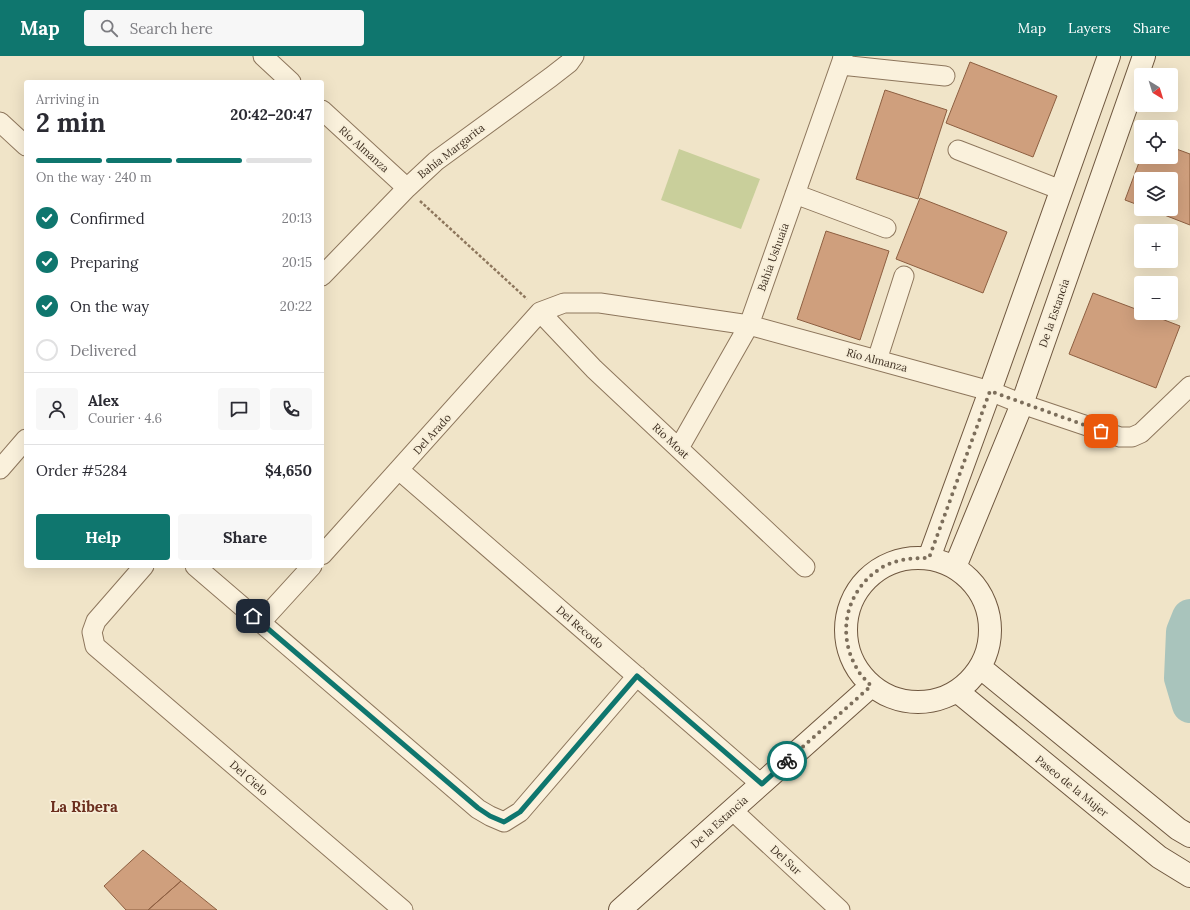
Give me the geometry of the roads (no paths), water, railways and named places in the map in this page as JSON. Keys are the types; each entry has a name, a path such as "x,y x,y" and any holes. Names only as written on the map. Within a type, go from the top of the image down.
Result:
{"street":[{"name":"Bahía Margarita","path":"324,274 407,188 436,161 550,77 568,63 574,56"},
{"path":"929,558 1109,56"},
{"name":"De la Estancia","path":"955,567 1022,404 1144,56"},
{"path":"267,57 289,80"},
{"path":"842,61 944,76"},
{"name":"Bahía Ushuaia","path":"679,448 749,325 842,61"},
{"name":"Río Almanza","path":"324,112 407,188"},
{"path":"0,122 24,144"},
{"path":"958,150 1061,190"},
{"path":"795,194 886,228"},
{"path":"877,360 904,276"},
{"name":"Río Almanza","path":"540,312 564,303 600,303 749,325 990,391 1022,404 1120,437 1132,438 1141,433 1190,386"},
{"name":"Rio Moat","path":"540,312 594,369 805,567"},
{"name":"Del Arado","path":"324,553 540,312"},
{"path":"0,469 24,441"},
{"name":"Del Recodo","path":"399,470 762,784"},
{"path":"906,558 929,558 942,561 955,567 973,582 985,601 989,616 991,624 989,646 981,668 958,692 936,700 913,703 891,697 871,686 856,668 847,646 846,623 852,600 865,580 883,566 906,558"},
{"name":"Del Cielo","path":"142,568 96,621 92,632 95,646 403,910"},
{"path":"197,568 478,808 490,816 504,822 520,812 637,676"},
{"path":"261,622 310,568"},
{"path":"981,668 1178,829 1190,836"},
{"name":"De la Estancia","path":"620,910 871,686"},
{"name":"Paseo de la Mujer","path":"958,692 1158,857 1190,876"},
{"name":"Del Sur","path":"732,810 840,910"}],"waterway":[{"path":"1190,617 1184,632 1182,678 1190,705"}],"district":[{"name":"La Ribera","path":"84,807"}]}
